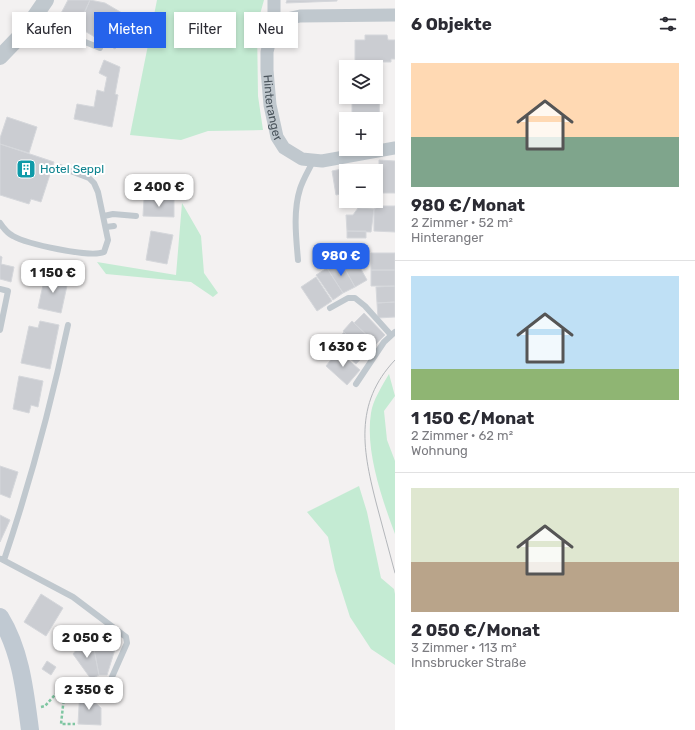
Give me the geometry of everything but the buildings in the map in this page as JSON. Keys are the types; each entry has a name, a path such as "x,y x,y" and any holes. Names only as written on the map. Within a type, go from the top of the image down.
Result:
{"main road":[{"path":"0,617 6,626 17,656 30,730"}],"street":[{"path":"38,12 46,0"},
{"name":"Hinteranger","path":"274,0 274,12"},
{"path":"298,16 395,15"},
{"path":"0,57 12,45"},
{"name":"Hinteranger","path":"268,48 267,70 270,105 277,137 288,153 302,159 313,161 332,160 395,148"}],"lane":[{"path":"298,260 296,224 297,199 300,187 313,161"},
{"path":"0,223 5,231 27,241 76,253 98,255 104,252 107,247 108,240 104,216 98,192 94,183 89,178 60,167"},
{"path":"104,216 113,214 136,216"},
{"path":"106,227 114,226"},
{"path":"0,289 8,291 0,330"},
{"path":"330,308 348,298 355,298 393,334 377,350 356,384"},
{"path":"68,325 51,403 20,512 2,560 73,597 126,637 127,643 104,696"}],"path":[{"path":"39,707 45,706 62,688 65,688 61,724 74,724"}],"green space":[{"path":"157,0 264,0 261,12 244,12 244,48 257,48 258,96 263,130 208,131 181,140 130,135 147,48 166,48 166,12 155,12"},
{"path":"182,203 201,236 204,273 218,293 213,297 191,282 106,274 97,262 176,275"},
{"path":"389,374 395,396 384,411 387,440 395,461 395,534 380,490 370,443 371,413 378,393"},
{"path":"359,486 367,512 381,578 394,589 395,665 371,649 350,617 335,570 328,537 307,512"}],"tram line":[{"path":"395,360 382,377 372,394 367,411 365,429 365,448 368,467 395,573"}],"place":[{"name":"Hotel Seppl","path":"26,169"}]}
